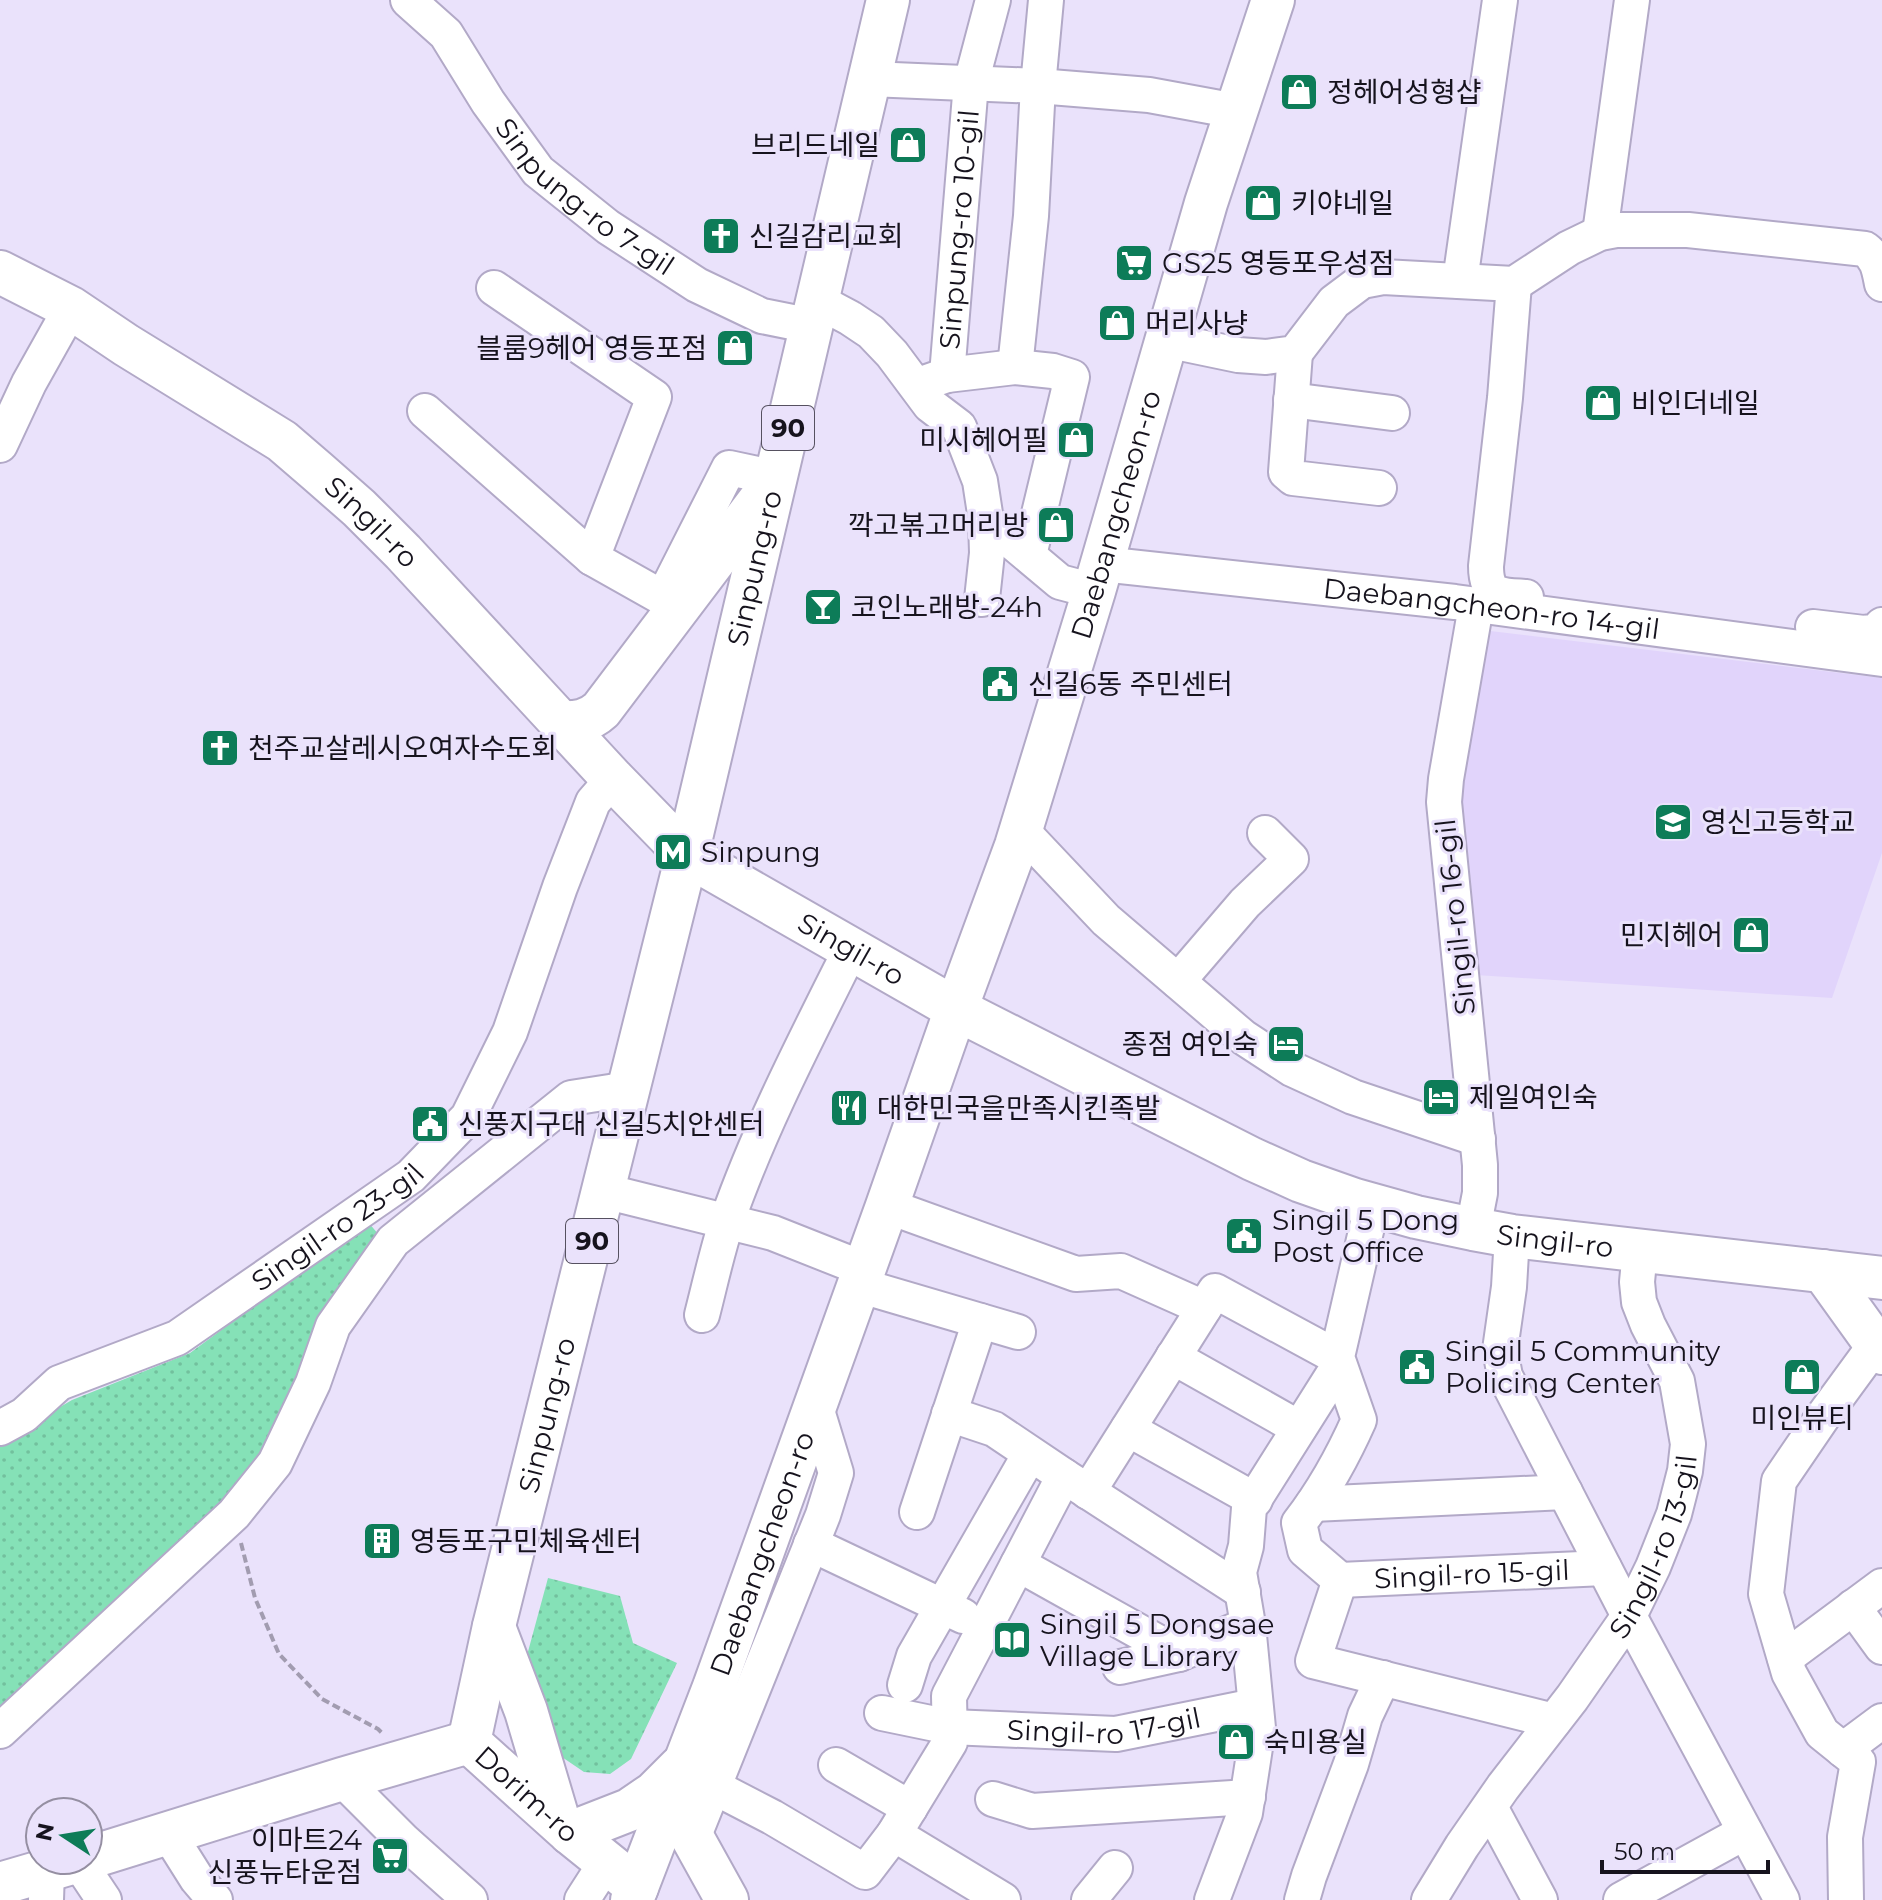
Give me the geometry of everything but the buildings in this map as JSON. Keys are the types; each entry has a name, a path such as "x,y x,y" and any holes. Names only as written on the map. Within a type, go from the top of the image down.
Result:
{"main road":[{"name":"Sinpung-ro","path":"469,1742 494,1626 687,855 888,0"},
{"name":"Daebangcheon-ro","path":"632,1887 671,1799 700,1774 815,1404 1021,830 1098,578 1206,203 1273,0"},
{"name":"Singil-ro","path":"0,272 71,308 294,451 381,530 687,855 956,1009 1252,1159 1301,1181 1372,1205 1492,1232 1882,1278"},
{"path":"560,722 583,721 593,718 601,710 776,478"},
{"path":"1823,1271 1879,1349"},
{"path":"494,1626 565,1828 629,1810 654,1793 700,1774"},
{"name":"Dorim-ro","path":"104,1857 168,1833 469,1742 632,1887"},
{"path":"671,1799 727,1900"},
{"name":"Dorim-ro","path":"0,1884 39,1876"}],"street":[{"name":"Sinpung-ro 7-gil","path":"408,0 446,34 488,102 538,171 608,227 697,285 762,316 815,314 850,318 871,332 892,354 931,381 930,405 959,427 1004,543"},
{"path":"971,83 993,0"},
{"path":"1015,367 1031,216 1046,0"},
{"path":"1460,281 1500,0"},
{"path":"1600,233 1632,0"},
{"name":"Sinpung-ro 10-gil","path":"870,79 1038,86 1149,95 1236,111"},
{"name":"Sinpung-ro 10-gil","path":"931,381 971,83"},
{"path":"1379,488 1293,478 1286,472 1295,353 1334,302 1362,281 1383,277 1514,284 1569,248 1600,233 1616,230 1688,230 1865,249 1878,263 1882,284"},
{"path":"1514,284 1486,566 1486,582 1491,589 1504,595 1864,633 1877,631 1882,625"},
{"path":"494,288 654,397 592,558"},
{"path":"0,445 29,383 71,308"},
{"path":"1166,340 1238,355 1266,357 1295,353"},
{"path":"931,381 1015,367 1053,371 1072,377 982,599"},
{"path":"1291,400 1392,413"},
{"path":"425,411 592,558 663,598 729,468 776,478"},
{"name":"Daebangcheon-ro 14-gil","path":"1004,543 1060,582 1098,578 1440,600 1882,659"},
{"name":"Singil-ro 16-gil","path":"1476,606 1444,802 1478,1139 1480,1193 1492,1232"},
{"name":"Singil-ro 23-gil","path":"0,1428 24,1415 59,1383 177,1338 411,1176 468,1117 510,1032 593,802 613,779"},
{"path":"1021,830 1106,920 1243,1037 1292,1069 1353,1097 1478,1139"},
{"path":"1178,981 1245,903 1291,859 1265,833"},
{"path":"702,1315 726,1223 759,1142 851,949"},
{"path":"0,1731 234,1514 275,1463 313,1383 333,1326 393,1241 571,1098 629,1089"},
{"path":"604,1191 773,1233 861,1277 1018,1332"},
{"path":"1212,1900 1245,1813 1258,1728 1248,1625 1239,1572 1246,1546 1249,1508 1338,1367 1337,1357 1372,1205"},
{"path":"887,1206 1076,1274 1121,1271 1204,1308"},
{"name":"Singil-ro 15-gil","path":"1492,1232 1509,1287 1500,1350 1505,1376 1629,1616 1782,1900"},
{"name":"Singil-ro 13-gil","path":"1429,1900 1462,1846 1629,1616 1674,1514 1688,1444 1677,1381 1639,1302 1640,1250"},
{"path":"700,1774 865,1872 902,1821 950,1742 949,1696 1018,1564 1076,1484 1128,1429 1215,1291 1337,1357 1359,1420 1307,1519 1305,1550 1340,1580 1313,1661 1554,1721"},
{"path":"917,1512 980,1321"},
{"path":"1846,1900 1845,1837 1858,1762 1822,1733 1789,1673 1766,1594 1779,1481 1824,1415 1879,1349"},
{"path":"1173,1357 1299,1428"},
{"path":"693,1838 700,1774 811,1544 836,1473 815,1404"},
{"path":"949,1414 994,1429 1243,1592"},
{"path":"1128,1429 1255,1500"},
{"path":"905,1685 914,1656 1030,1454"},
{"path":"1247,1534 1307,1519 1565,1492"},
{"name":"Daebangcheon-ro","path":"811,1544 985,1627"},
{"path":"1018,1564 1179,1654"},
{"name":"Singil-ro 15-gil","path":"1340,1580 1604,1568"},
{"path":"1785,1658 1882,1586"},
{"path":"1853,1607 1882,1647"},
{"name":"Singil-ro 17-gil","path":"1120,1667 1179,1654 1248,1625"},
{"path":"1302,1900 1365,1716 1383,1678"},
{"name":"Singil-ro 17-gil","path":"882,1713 950,1727 1116,1734 1255,1706"},
{"path":"1843,1750 1882,1721"},
{"path":"836,1765 1003,1900"},
{"path":"342,1779 404,1841 470,1900"},
{"path":"993,1799 1032,1811 1248,1797"},
{"path":"1490,1807 1540,1900"},
{"path":"1621,1900 1745,1832"},
{"path":"168,1833 197,1879 215,1900"},
{"path":"1089,1900 1115,1868"},
{"path":"75,1876 104,1900"},
{"path":"582,1900 632,1887"}],"path":[{"path":"234,1514 255,1598 279,1654 322,1699 378,1729 408,1759"}],"shaded area":[{"name":"영신고등학교","path":"1482,630 1882,678 1882,853 1832,998 1476,975 1469,939 1462,790"}],"green space":[{"path":"368,1222 379,1235 302,1364 267,1450 175,1555 0,1706 0,1442 72,1400 190,1353"},
{"path":"548,1578 620,1596 633,1643 677,1663 631,1759 610,1774 584,1772 556,1753 526,1659"}],"place":[{"name":"정헤어성형샵","path":"1299,92"},
{"name":"브리드네일","path":"908,145"},
{"name":"키야네일","path":"1263,203"},
{"name":"신길감리교회","path":"721,236"},
{"name":"GS25 영등포우성점","path":"1134,263"},
{"name":"머리사냥","path":"1117,323"},
{"name":"블룸9헤어 영등포점","path":"735,348"},
{"name":"비인더네일","path":"1603,403"},
{"name":"미시헤어필","path":"1076,440"},
{"name":"깍고볶고머리방","path":"1056,525"},
{"name":"코인노래방-24h","path":"823,607"},
{"name":"신길6동 주민센터","path":"1000,684"},
{"name":"천주교살레시오여자수도회","path":"220,748"},
{"name":"영신고등학교","path":"1673,822"},
{"name":"Sinpung","path":"673,852"},
{"name":"민지헤어","path":"1751,935"},
{"name":"종점 여인숙","path":"1286,1044"},
{"name":"제일여인숙","path":"1441,1097"},
{"name":"대한민국을만족시킨족발","path":"849,1108"},
{"name":"신풍지구대 신길5치안센터","path":"430,1124"},
{"name":"Singil 5 Dong Post Office","path":"1244,1236"},
{"name":"Singil 5 Community Policing Center","path":"1417,1367"},
{"name":"미인뷰티","path":"1802,1377"},
{"name":"영등포구민체육센터","path":"382,1541"},
{"name":"Singil 5 Dongsae Village Library","path":"1012,1640"},
{"name":"숙미용실","path":"1236,1742"},
{"name":"이마트24 신풍뉴타운점","path":"390,1856"}]}
